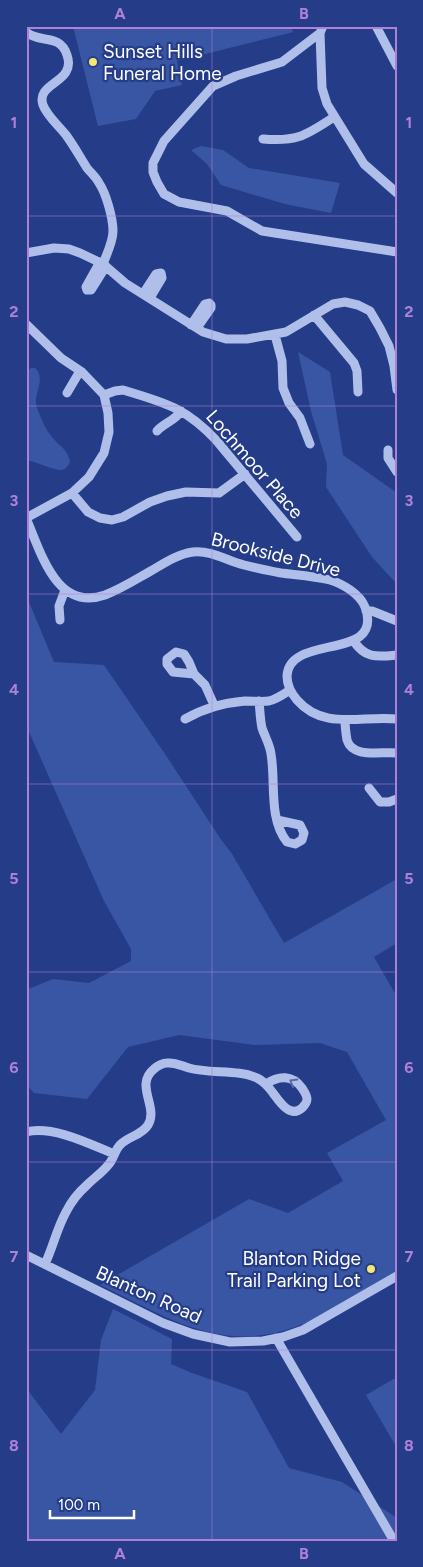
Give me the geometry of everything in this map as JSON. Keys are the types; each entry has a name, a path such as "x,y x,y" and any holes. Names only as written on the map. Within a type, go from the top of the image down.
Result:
{"street":[{"path":"376,26 397,66"},
{"path":"321,29 306,44 282,62 236,76 213,86 164,141 153,163 156,182 164,194 178,202 227,212 262,231 397,252"},
{"path":"321,29 322,92 334,117 364,164 397,194"},
{"path":"26,32 35,37 55,41 62,46 67,54 68,66 66,74 45,90 42,102 102,189 113,231 103,264"},
{"path":"306,44 315,40 318,42 320,51"},
{"path":"263,140 281,141 294,139 307,134 334,117"},
{"path":"26,253 54,248 69,249 103,264 125,283 203,332 226,339 248,339 275,335 286,332 333,304 345,302 358,305 370,311 392,344 397,390"},
{"path":"314,315 325,330 347,352 354,363 358,392"},
{"path":"26,324 61,358 80,371 104,395 108,413 109,432 104,453 89,477 72,493 26,518 52,577 65,590 59,606 60,620"},
{"path":"275,335 282,361 284,388 290,403 300,418 310,444"},
{"path":"67,393 80,371"},
{"name":"Lochmoor Place","path":"104,395 123,390 160,401 181,411 205,428 297,537"},
{"path":"157,431 181,411"},
{"path":"388,450 388,458 397,472"},
{"path":"72,493 88,512 100,518 112,520 123,517 150,502 167,496 186,492 219,493 245,474"},
{"name":"Brookside Drive","path":"65,590 80,597 99,596 120,588 172,558 197,551 270,571 332,581 354,593 363,602 366,611"},
{"path":"397,621 366,611 368,616 365,629 358,638 310,652 293,660 288,669 287,676 290,690 299,702 314,713 330,719 397,719"},
{"path":"353,640 360,650 369,655 397,655"},
{"path":"194,674 204,685 214,705"},
{"path":"186,720 199,711 214,705 268,701 290,690"},
{"path":"259,701 262,728 271,754 274,800 278,820"},
{"path":"345,720 348,741 355,750 364,753 397,753"},
{"path":"370,788 380,802 389,802 397,799"},
{"path":"45,1264 66,1210 85,1186 110,1163 123,1141 136,1136 148,1125 151,1113 145,1086 149,1073 160,1065 169,1062 191,1068 244,1074 256,1077 266,1084 282,1106 292,1112 298,1111 305,1104 306,1094 298,1083 292,1079 277,1078 266,1084"},
{"path":"26,1132 38,1130 68,1137 114,1154"},
{"name":"Blanton Road","path":"26,1256 147,1315 193,1334 230,1342 254,1342 293,1334 313,1325 397,1276"},
{"path":"276,1338 394,1541"}],"shaded area":[{"path":"73,26 290,26 293,32 177,61 182,85 155,91 136,119 98,126"},
{"path":"201,146 223,150 249,168 340,183 331,213 285,204 221,185 207,164 191,150"},
{"path":"298,352 330,372 343,455 397,493 397,584 372,557 326,487 327,464 311,411"},
{"path":"31,368 35,368 40,377 36,403 45,427 69,457 70,462 62,470 26,460 26,373"},
{"path":"26,595 54,662 104,665 232,854 284,943 397,879 397,943 374,957 397,997 397,1271 312,1320 282,1331 254,1336 228,1336 203,1331 178,1322 100,1285 249,1199 288,1213 343,1181 327,1153 386,1120 347,1052 320,1043 255,1045 179,1035 128,1047 87,1099 34,1093 28,1086 26,1081 26,990 53,979 89,983 131,961 131,949 104,901 26,725"},
{"path":"113,1309 172,1339 171,1364 247,1392 289,1468 342,1482 397,1518 397,1541 26,1541 26,1388 61,1434 95,1390 101,1340"},
{"path":"397,1377 397,1448 366,1395"}],"place":[{"name":"Sunset Hills Funeral Home","path":"93,62"},
{"name":"Blanton Ridge Trail Parking Lot","path":"371,1269"}]}
